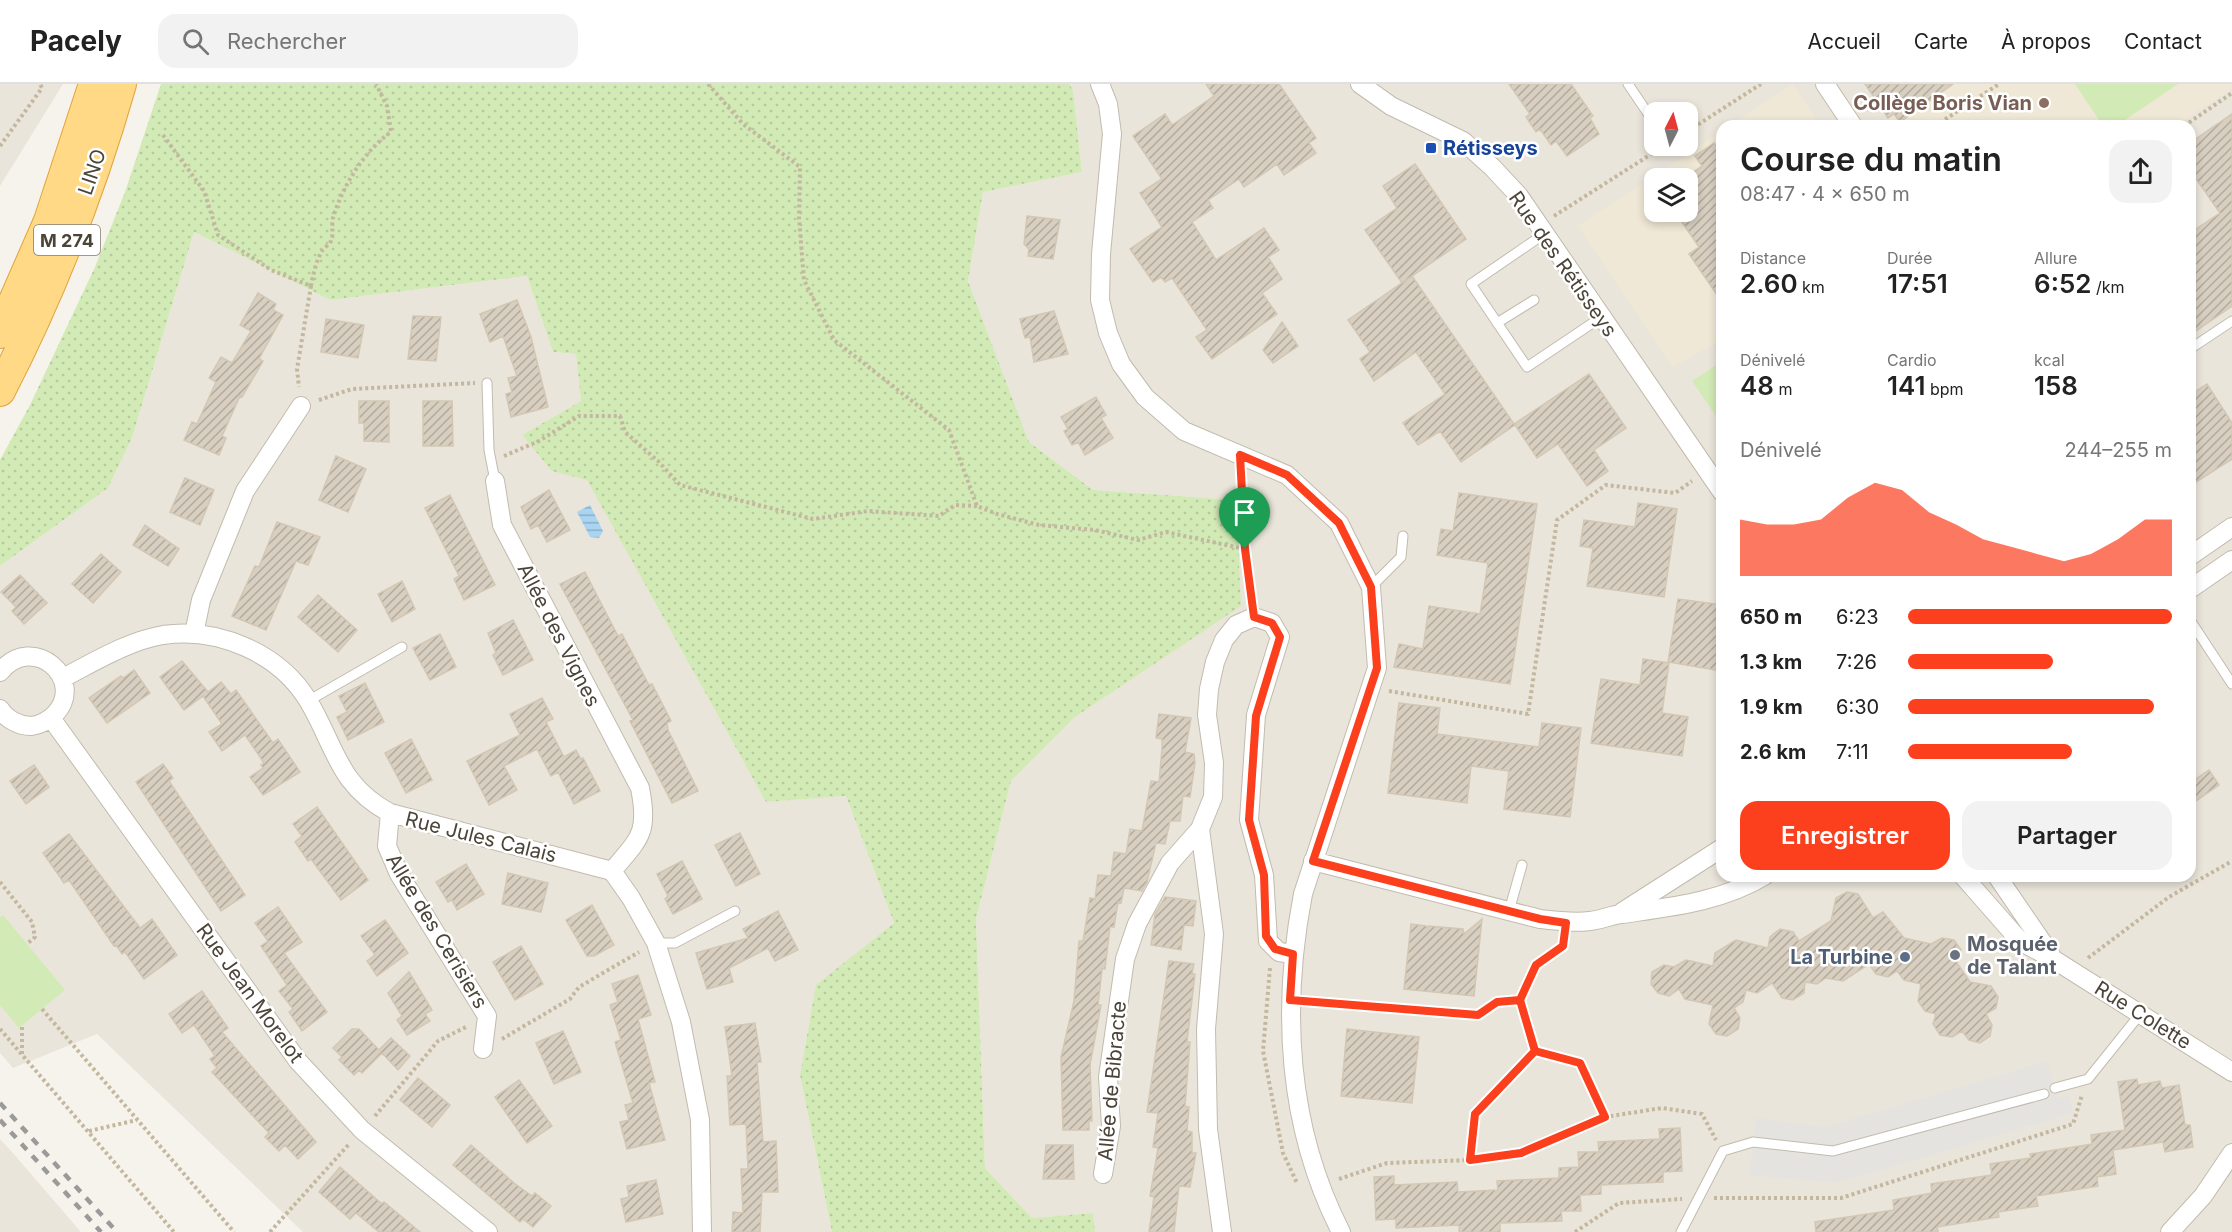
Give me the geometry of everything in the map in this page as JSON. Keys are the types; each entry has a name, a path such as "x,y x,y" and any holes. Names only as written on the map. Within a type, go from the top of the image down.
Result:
{"highway":[{"name":"LINO","path":"0,333 49,221 94,84"},
{"name":"LINO","path":"0,391 42,302 75,220 121,84"}],"street":[{"path":"1100,84 1108,104 1112,134 1099,279 1107,333 1121,364 1131,381 1159,411 1184,431 1287,475 1339,523 1371,587 1377,668 1303,894 1293,954 1290,1000 1290,1034 1297,1099 1307,1143 1321,1185 1341,1232"},
{"name":"Rue des Rétisseys","path":"1360,84 1391,106 1462,141 1492,167 1519,196 1600,318 1716,484"},
{"path":"1825,84 1849,120"},
{"path":"194,634 201,600 245,491 301,406"},
{"name":"Allée des Vignes","path":"495,481 502,525 640,788 645,810 642,836 612,872"},
{"path":"2196,552 2232,527"},
{"path":"2196,585 2232,560"},
{"path":"1254,617 1272,623 1280,637 1256,716 1250,829 1264,875 1268,941 1280,951 1293,954"},
{"name":"Allée de Bibracte","path":"1103,1174 1111,1126 1108,1077 1125,959 1137,924 1170,863 1200,829 1213,797 1215,780 1207,715 1212,675 1220,648 1229,632 1244,620 1254,617"},
{"name":"Rue Jules Calais","path":"63,678 131,644 163,635 194,634 237,642 266,657 291,679 308,701 330,748 353,786 390,813 612,872"},
{"path":"0,672 18,657 39,656 49,661 63,678 64,700 51,718 42,723 20,724 10,719 0,709"},
{"name":"Rue Jean Morelot","path":"51,718 298,1061 362,1130 488,1232"},
{"name":"Allée des Cerisiers","path":"390,813 387,846 399,874 487,1016 483,1049"},
{"path":"1200,829 1214,934 1206,1040 1208,1129 1220,1224"},
{"path":"1618,914 1716,852"},
{"path":"1313,861 1509,911 1566,923 1592,921 1618,914 1697,902 1754,882"},
{"path":"612,872 631,898 656,943 681,1022 700,1120 702,1232"},
{"name":"Rue Colette","path":"1968,882 2020,941 2075,972 2232,1072"},
{"name":"Rue Colette","path":"2001,882 2053,959"},
{"path":"2170,1232 2196,1204 2232,1153"}],"lane":[{"path":"1628,84 1644,108"},
{"path":"1541,230 1471,285 1527,367 1600,318"},
{"path":"1497,323 1534,300"},
{"path":"2196,345 2232,321"},
{"name":"Allée des Vignes","path":"487,383 491,461 495,481"},
{"path":"1371,587 1401,557 1403,536"},
{"path":"2196,629 2232,684"},
{"path":"308,701 402,647"},
{"path":"1509,911 1522,865"},
{"path":"656,943 675,943 735,910"},
{"path":"2055,1088 2088,1078 2141,1013"},
{"path":"1682,1232 1723,1151 1753,1142 1833,1151 2044,1094"}],"path":[{"path":"0,146 42,88 40,84"},
{"path":"376,84 387,106 391,132 374,144 360,168 344,185 341,202 333,218 331,241 321,252 311,286 297,369 301,406 352,389 487,383"},
{"path":"708,84 743,124 800,167 799,218 804,280 834,340 948,430 977,506"},
{"path":"1698,125 1761,84"},
{"path":"1944,120 1999,84"},
{"path":"2193,120 2232,93"},
{"path":"163,135 204,191 218,235 271,270 311,286"},
{"path":"1541,230 1649,156"},
{"path":"491,461 539,441 579,416 620,417 625,432 658,461 680,485 813,519 868,511 939,516 956,505 977,506 1039,525 1095,530 1138,540 1166,532 1245,549"},
{"path":"1240,455 1245,549 1254,617"},
{"path":"1370,689 1433,696 1461,704 1528,714 1557,520 1605,485 1675,493 1707,471"},
{"path":"2196,882 2232,861"},
{"path":"0,882 32,922 35,937 27,944"},
{"path":"2075,972 2092,954 2169,897 2195,882"},
{"path":"1535,1051 1520,1000 1536,965 1563,946 1566,923"},
{"path":"483,1049 533,1022 570,999 579,987 656,943"},
{"path":"1290,1000 1478,1015 1497,1002 1520,1000"},
{"path":"42,1009 234,1232"},
{"path":"22,1025 22,1054"},
{"path":"0,1029 174,1232"},
{"path":"1535,1051 1580,1063 1605,1117"},
{"path":"1470,1160 1475,1114 1535,1051"},
{"path":"1575,1232 1619,1203 1699,1198 1841,1198 2073,1124 2088,1078"},
{"path":"1321,1185 1387,1163 1470,1160 1521,1153 1605,1117 1662,1108 1702,1114 1723,1151"},
{"path":"89,1131 137,1120"}],"shaded area":[{"path":"0,84 63,84 0,186"},
{"path":"1069,84 2232,84 2232,1232 1095,1232 1093,1213 1032,1218 985,1168 976,919 1011,781 1075,717 1240,606 1235,500 1093,490 1029,442 968,281 983,192 1082,172 1073,90"},
{"path":"1793,84 1817,120 1738,120"},
{"name":"Collège Boris Vian","path":"1865,84 2232,84 2232,89 2183,120 1889,120"},
{"path":"1716,135 1716,342 1673,367 1578,226 1644,182 1644,222 1698,222 1698,168 1666,168 1684,156 1698,156 1698,147"},
{"path":"194,232 330,300 527,276 553,352 576,354 581,401 522,435 553,471 587,479 766,802 846,796 894,923 816,986 800,1075 832,1232 303,1232 97,1034 13,1068 0,1053 0,566 108,488 132,438"},
{"path":"2047,1061 2058,1098 2068,1095 2074,1113 1837,1183 1749,1175 1756,1118 1826,1127"},
{"path":"0,1139 12,1152 81,1232 0,1232"}],"green space":[{"path":"161,84 1069,84 1073,90 1082,172 983,192 968,281 1029,442 1093,490 1236,500 1241,606 1075,717 1011,781 976,919 985,1168 1032,1218 1093,1213 1095,1232 832,1232 800,1075 816,985 894,923 846,796 766,802 587,480 552,471 522,435 581,401 576,354 553,352 527,276 330,300 194,232 132,438 108,488 0,566 0,460 30,405 95,267 125,192"},
{"path":"2075,84 2178,84 2125,120 2099,120"},
{"path":"1716,365 1716,416 1692,381"},
{"path":"3,915 65,990 19,1028 0,1005 0,917"}],"water":[{"path":"590,505 603,531 599,538 590,537 577,512"}],"building":[{"path":"1206,84 1279,84 1316,138 1309,143 1316,153 1284,175 1277,164 1244,187 1239,179 1208,200 1213,208 1192,222 1216,260 1264,228 1279,250 1268,257 1282,279 1262,293 1277,314 1212,359 1196,337 1207,330 1172,278 1165,282 1161,277 1153,282 1130,249 1162,227 1140,193 1162,179 1133,136 1165,114 1172,125 1214,96"},
{"path":"1509,84 1571,84 1593,116 1590,118 1599,134 1567,156 1556,141 1551,145 1540,129 1536,132 1526,117 1530,114"},
{"path":"1865,84 1953,84 1903,120 1898,120 1894,114 1888,118"},
{"path":"2232,114 2232,306 2196,331 2196,229 2220,213 2196,179 2196,139"},
{"path":"1714,143 1716,146 1716,293 1689,254 1699,247 1682,222 1698,222 1698,169 1702,166 1695,156"},
{"path":"1415,164 1466,239 1402,283 1365,230 1397,208 1383,186"},
{"path":"1027,216 1060,220 1053,259 1028,256 1029,249 1024,244"},
{"path":"1412,276 1514,424 1589,374 1626,428 1594,450 1608,471 1587,486 1558,444 1537,458 1515,425 1461,462 1440,431 1418,445 1403,423 1445,394 1416,352 1374,381 1360,359 1370,352 1348,320"},
{"path":"258,293 276,304 273,310 283,315 259,359 263,361 242,397 240,396 222,436 226,438 219,455 184,440 192,422 197,424 216,382 209,378 221,357 232,363 251,331 240,325"},
{"path":"517,300 531,337 548,407 511,417 506,394 512,392 508,378 517,376 503,336 490,342 480,314"},
{"path":"1054,311 1068,354 1034,362 1030,337 1025,338 1020,319"},
{"path":"413,316 441,317 436,361 408,359"},
{"path":"326,319 364,325 358,358 321,352"},
{"path":"1282,322 1298,346 1273,363 1263,350"},
{"path":"2207,384 2232,423 2232,459 2196,482 2196,391"},
{"path":"1096,397 1106,415 1101,418 1113,438 1085,455 1078,442 1072,445 1064,431 1068,429 1061,417"},
{"path":"359,401 389,401 389,442 364,441 364,423 359,423"},
{"path":"423,401 452,401 453,446 423,446"},
{"path":"336,456 366,469 348,512 319,500"},
{"path":"185,478 214,490 200,525 170,512"},
{"path":"549,490 570,530 547,542 538,525 531,529 521,507"},
{"path":"1459,493 1537,504 1510,684 1394,667 1399,644 1423,649 1429,606 1480,614 1488,563 1437,555 1441,529 1453,531"},
{"path":"450,495 495,585 464,600 454,579 459,576 425,508"},
{"path":"1638,503 1677,509 1664,597 1587,586 1593,548 1580,546 1584,520 1635,527"},
{"path":"277,522 320,537 308,565 296,561 266,630 232,616 255,566 259,567"},
{"path":"145,525 179,549 168,566 133,545"},
{"path":"101,554 121,572 93,603 72,584"},
{"path":"585,572 618,636 622,634 649,685 652,684 671,721 667,723 668,730 698,791 672,803 630,721 633,720 560,584"},
{"path":"20,575 47,603 24,624 12,611 16,607 1,592"},
{"path":"402,581 415,609 392,622 378,594"},
{"path":"318,595 357,630 338,652 298,617"},
{"path":"1678,599 1716,604 1716,670 1668,662"},
{"path":"513,620 533,660 503,675 493,655 496,653 488,633"},
{"path":"440,634 456,667 430,680 413,648"},
{"path":"1643,659 1669,663 1662,713 1688,717 1682,756 1591,743 1601,679 1640,685"},
{"path":"182,661 208,692 221,682 231,694 236,690 273,743 278,739 300,772 263,795 250,777 263,768 261,765 264,763 245,735 222,751 209,732 222,724 203,696 184,710 160,677"},
{"path":"134,670 150,693 107,723 89,698"},
{"path":"365,683 384,722 348,740 337,717 347,712 339,696"},
{"path":"542,698 553,719 546,722 564,757 576,750 581,759 583,758 600,791 574,804 558,772 551,776 537,749 504,766 517,790 489,805 467,761 520,735 510,714"},
{"path":"1399,703 1440,708 1437,734 1539,747 1542,723 1581,728 1570,817 1504,809 1509,771 1471,766 1467,803 1388,793"},
{"path":"1159,714 1191,718 1185,752 1194,754 1195,763 1190,797 1183,796 1180,821 1170,821 1165,844 1156,843 1147,882 1142,891 1124,888 1121,903 1118,902 1114,927 1110,927 1105,969 1102,969 1098,1005 1101,1005 1090,1065 1092,1121 1089,1121 1089,1130 1063,1130 1061,1057 1074,1001 1079,941 1083,941 1090,898 1095,899 1098,875 1111,876 1114,852 1126,854 1130,829 1142,831 1151,781 1159,782 1162,739 1156,738"},
{"path":"411,739 432,780 406,793 385,753"},
{"path":"163,764 173,778 169,781 245,895 221,911 136,782"},
{"path":"34,765 49,787 26,804 10,781"},
{"path":"2209,770 2219,785 2196,801 2196,779"},
{"path":"317,807 368,880 341,900 311,859 308,861 295,842 302,836 293,824"},
{"path":"740,833 760,874 736,886 715,845"},
{"path":"69,834 140,928 152,919 177,955 144,979 125,952 122,954 116,945 114,946 69,880 64,883 43,853"},
{"path":"682,861 702,899 673,914 665,899 668,896 657,874"},
{"path":"466,864 484,894 457,910 452,900 448,902 436,882"},
{"path":"508,873 548,883 541,912 502,904"},
{"path":"1847,892 1858,894 1873,918 1883,912 1904,938 1931,944 1942,938 1954,940 1961,950 1957,963 1970,982 1991,986 1998,997 1996,1008 1986,1014 1992,1025 1990,1036 1980,1043 1969,1040 1962,1031 1952,1037 1940,1035 1933,1024 1936,1014 1925,1011 1918,1001 1921,984 1904,980 1897,971 1888,977 1876,974 1869,964 1843,981 1826,978 1817,984 1805,982 1804,993 1793,1000 1782,998 1772,983 1757,993 1746,990 1743,1002 1734,1008 1740,1018 1738,1029 1727,1036 1716,1034 1709,1024 1713,1005 1685,999 1679,989 1669,996 1658,993 1651,984 1652,972 1664,965 1674,967 1686,960 1713,966 1715,953 1736,940 1768,948 1770,937 1780,929 1793,932 1799,941 1831,921 1836,898"},
{"path":"1165,897 1196,901 1193,926 1184,925 1181,950 1151,945 1155,914"},
{"path":"592,905 614,945 594,956 587,956 566,920"},
{"path":"278,907 302,942 284,953 327,1012 302,1031 289,1012 293,1009 279,991 287,985 261,946 268,941 255,923"},
{"path":"778,911 798,950 775,961 768,948 729,968 733,982 707,989 696,953 748,938 743,929"},
{"path":"1482,919 1474,996 1404,989 1411,924 1427,928 1429,926 1463,929 1464,934"},
{"path":"385,920 408,953 377,976 367,961 375,955 361,936"},
{"path":"521,946 543,984 515,1000 493,962"},
{"path":"1169,961 1194,964 1192,974 1195,974 1187,1042 1190,1042 1185,1106 1189,1107 1187,1131 1192,1132 1192,1153 1196,1153 1190,1187 1179,1186 1174,1232 1149,1232 1154,1197 1150,1196 1158,1148 1153,1147 1158,1113 1147,1112"},
{"path":"409,972 432,1010 425,1014 430,1021 407,1035 397,1020 402,1016 388,993"},
{"path":"638,975 651,1015 638,1019 655,1082 649,1083 665,1140 627,1149 620,1122 629,1120 625,1105 633,1103 615,1042 621,1040 610,1005 618,1002 612,984"},
{"path":"202,991 228,1028 222,1032 316,1142 298,1159 285,1145 279,1151 265,1137 269,1133 212,1072 217,1068 210,1059 215,1056 194,1025 182,1033 169,1014"},
{"path":"755,1023 761,1062 757,1062 763,1142 776,1141 778,1192 762,1192 760,1232 732,1232 733,1212 743,1213 741,1169 748,1169 746,1124 730,1125 727,1076 732,1076 725,1027"},
{"path":"352,1029 359,1029 379,1050 391,1038 410,1056 398,1070 382,1053 362,1073 359,1070 354,1075 339,1060 342,1057 333,1048"},
{"path":"1347,1029 1419,1037 1412,1103 1341,1096"},
{"path":"563,1031 581,1072 554,1084 536,1043"},
{"path":"418,1078 450,1105 432,1127 400,1100"},
{"path":"2137,1079 2138,1085 2160,1081 2162,1088 2179,1085 2185,1125 2190,1125 2193,1147 2165,1152 2163,1142 2113,1150 2116,1174 2097,1177 2098,1186 2036,1196 2038,1206 1998,1212 1999,1217 1937,1227 1938,1232 1816,1232 1815,1222 1894,1210 1893,1200 1932,1193 1931,1184 1992,1175 1990,1164 2031,1158 2030,1154 2092,1144 2091,1135 2125,1130 2118,1082"},
{"path":"519,1080 552,1126 527,1143 495,1097"},
{"path":"1680,1128 1682,1171 1663,1172 1663,1182 1601,1185 1601,1194 1580,1195 1581,1211 1561,1211 1562,1221 1500,1223 1500,1232 1459,1232 1459,1225 1396,1228 1396,1219 1376,1220 1374,1177 1394,1176 1394,1185 1457,1182 1458,1192 1498,1190 1497,1181 1559,1178 1559,1168 1579,1167 1578,1152 1599,1152 1598,1142 1660,1139 1659,1129"},
{"path":"471,1145 514,1183 532,1196 535,1193 551,1206 533,1227 523,1219 520,1222 453,1165"},
{"path":"1046,1145 1073,1145 1074,1179 1043,1179"},
{"path":"340,1167 382,1204 384,1202 420,1232 379,1232 356,1213 350,1219 319,1192"},
{"path":"656,1180 663,1214 626,1222 621,1199 629,1197 627,1186"}],"railway":[{"path":"0,1103 117,1232"},
{"path":"0,1120 101,1232"}],"place":[{"name":"Collège Boris Vian","path":"2044,103"},
{"name":"Rétisseys","path":"1431,148"},
{"name":"Mosquée de Talant","path":"1955,955"},
{"name":"La Turbine","path":"1905,957"}],"route":[{"path":"1245,549 1240,455 1287,475 1339,523 1371,587 1377,668 1313,861 1540,919 1566,923 1563,946 1536,965 1520,1000 1535,1051 1580,1063 1605,1117 1521,1153 1470,1160 1475,1114 1535,1051 1520,1000 1497,1002 1478,1015 1290,1000 1293,954 1275,949 1266,936 1264,875 1249,820 1256,716 1280,637 1272,623 1264,618 1254,617 1245,549"}]}
